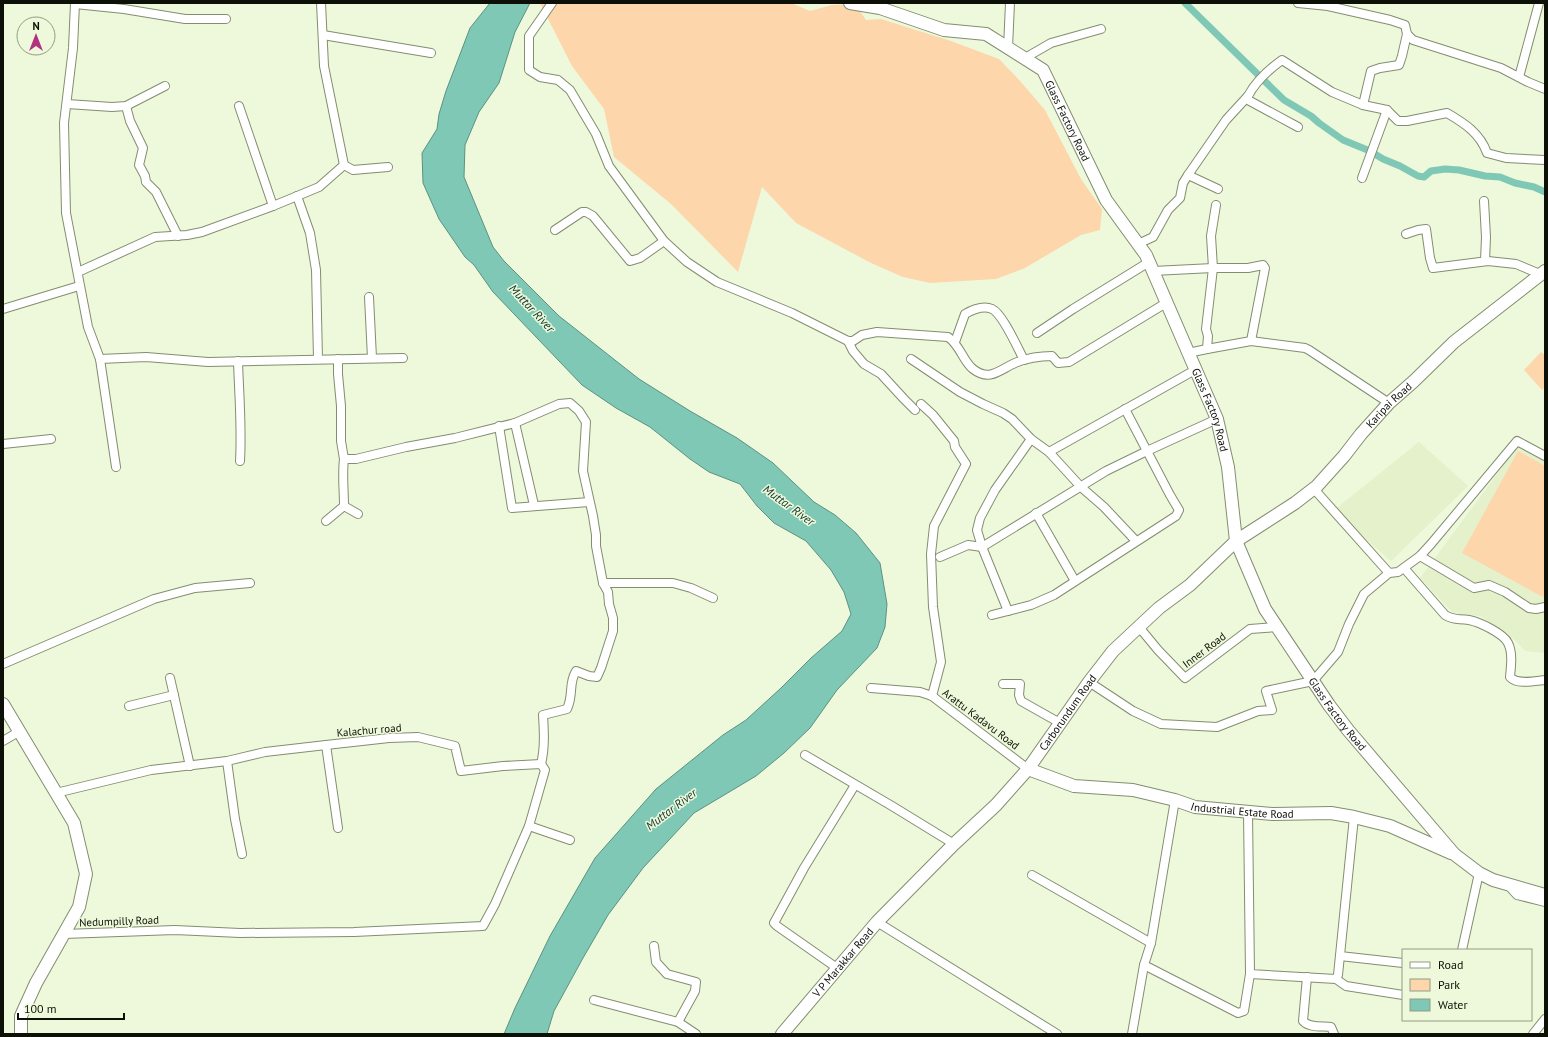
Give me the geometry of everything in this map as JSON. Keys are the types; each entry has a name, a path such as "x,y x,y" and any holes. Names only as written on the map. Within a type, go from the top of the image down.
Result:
{"main road":[{"name":"Glass Factory Road","path":"850,3 880,8 944,30 986,34 1043,70 1106,200 1146,255 1217,419 1228,467 1236,540 1265,609 1329,705 1348,730 1454,854 1479,873 1493,880 1545,895"},
{"name":"Karipai Road","path":"1236,540 1314,489 1389,403 1464,333 1542,273"},
{"name":"Carborundum Road","path":"906,893 954,844 996,805 1028,769 1089,682 1113,651 1159,608 1190,585 1236,540"},
{"path":"3,704 74,823 86,874 79,907 36,983 21,1016 21,1034"},
{"name":"Industrial Estate Road","path":"1028,769 1074,786 1133,790 1175,800 1195,807 1273,814 1332,813 1354,817 1390,826 1454,854"},
{"name":"V P Marakkar Road","path":"782,1034 877,922 906,893"}],"street":[{"path":"321,3 324,66 344,165 352,170 388,167"},
{"path":"552,3 529,36 529,70 540,77 558,80 570,90 596,134 609,166 664,241 687,262 717,282 792,313 848,341 853,341 862,335 877,332 948,337 955,342 972,368 984,375 993,374 1015,363 1040,356 1052,356 1058,363 1069,362 1166,303"},
{"path":"1008,48 1010,3"},
{"path":"1298,3 1328,6 1390,20 1405,26 1407,34 1399,65 1371,70 1364,105"},
{"path":"1519,77 1539,3"},
{"path":"116,467 100,359 88,327 66,213 64,123 73,48 75,4 124,9 185,19 226,19"},
{"path":"1025,58 1051,43 1101,29"},
{"path":"1407,34 1413,40 1474,58 1501,68 1545,89"},
{"path":"323,35 431,53"},
{"path":"1138,244 1153,238 1168,210 1180,198 1183,183 1226,120 1248,96 1260,78 1282,60 1332,92 1364,105 1387,110 1398,121 1407,121 1447,113 1468,125 1484,144 1487,153 1506,158 1545,160"},
{"path":"67,104 112,107 126,106 165,86"},
{"path":"1248,96 1248,100 1298,127"},
{"path":"126,106 130,121 143,148 139,165 145,176 146,182 156,192 178,236"},
{"path":"239,106 273,206"},
{"path":"1362,178 1387,110"},
{"path":"78,272 155,238 202,232 273,206 319,187 344,165"},
{"path":"1188,175 1218,190"},
{"path":"297,196 310,233 316,270 318,360"},
{"path":"1484,201 1486,236 1485,261"},
{"path":"1207,349 1208,336 1206,329 1212,268 1212,236 1216,205"},
{"path":"555,230 582,212 586,212 593,216 630,261 640,258 664,241"},
{"path":"1406,234 1418,230 1426,230 1430,258 1434,268 1485,261 1516,264 1542,273"},
{"path":"1037,333 1151,266 1248,268 1263,265 1264,268 1251,341"},
{"path":"3,309 79,286"},
{"path":"369,297 372,358"},
{"path":"955,342 964,314 973,310 984,308 992,309 1004,322 1024,360"},
{"path":"848,341 853,351 864,364 881,374 904,399 933,415 954,441 955,446 966,464 934,526 931,554 933,607 941,662 932,696"},
{"path":"1188,353 1251,341 1261,341 1309,350 1389,403"},
{"path":"100,359 146,358 208,362 403,358"},
{"path":"338,359 338,374 342,406 342,441 344,459 342,478 344,506"},
{"path":"912,359 960,392 982,404 1004,413 1012,419 1031,439 1049,452 1081,487 1104,507 1136,541"},
{"path":"238,361 239,414 242,435 240,460"},
{"path":"1049,452 1195,370"},
{"path":"344,459 356,459 406,447 455,438 514,423 559,404 570,403 579,410 586,422 583,471 593,516 596,546 603,583 608,592 609,604 613,618 613,631 605,658 597,677 589,676 576,671 572,679 571,700 567,709 543,715 544,747 541,764 545,770 529,826 570,840"},
{"path":"992,616 1031,605 1054,595 1176,516 1179,510 1170,496 1125,409"},
{"path":"940,557 968,544 982,547 1106,471 1217,419"},
{"path":"514,423 534,505"},
{"path":"499,426 512,508 534,505 540,507 589,502"},
{"path":"3,444 51,439"},
{"path":"1008,611 982,547 977,530 980,518 995,490 1031,439"},
{"path":"1089,682 1133,711 1161,724 1217,727 1258,711 1272,710 1266,691 1314,681 1338,652 1349,624 1364,594 1389,573 1398,572 1420,556 1517,441 1545,456"},
{"path":"1314,489 1389,573"},
{"path":"344,506 358,514"},
{"path":"326,521 344,506"},
{"path":"1036,513 1075,581"},
{"path":"1420,556 1474,588 1489,586 1505,592 1529,608 1536,609 1545,607"},
{"path":"1404,568 1445,615 1452,620 1468,620 1486,626 1508,642 1511,651 1510,677 1512,679 1521,681 1545,680"},
{"path":"3,664 154,599 195,588 250,583"},
{"path":"603,583 673,583 691,588 713,598"},
{"name":"Inner Road","path":"1139,627 1158,650 1185,678 1250,629 1277,627"},
{"path":"170,678 190,766"},
{"path":"1003,684 1020,684 1019,695 1021,701 1060,723"},
{"name":"Arattu Kadavu Road","path":"871,688 920,692 932,696 1028,769"},
{"path":"129,706 174,695"},
{"path":"3,741 20,731"},
{"name":"Kalachur road","path":"56,793 151,770 227,761 265,752 389,738 418,737 455,746 461,771 503,766 541,764"},
{"path":"326,745 338,828"},
{"path":"805,755 954,844"},
{"path":"227,761 235,819 242,854"},
{"path":"837,968 777,926 774,922 804,868 855,785"},
{"path":"1132,1034 1144,965 1151,943 1175,800"},
{"path":"1144,965 1238,1013 1244,1011 1250,974 1248,812"},
{"path":"1336,979 1338,975 1354,817"},
{"name":"Nedumpilly Road","path":"64,934 175,930 216,933 295,933 483,926 529,826"},
{"path":"1462,949 1479,873"},
{"path":"1032,875 1151,943"},
{"path":"1511,886 1517,895 1545,902"},
{"path":"877,922 1057,1034"},
{"path":"654,946 656,962 667,974 696,982 695,991 678,1022"},
{"path":"1340,956 1402,963"},
{"path":"1250,974 1336,979 1346,986 1402,995"},
{"path":"1307,977 1303,1021 1306,1025 1310,1026 1331,1027 1334,1034"},
{"path":"594,1000 678,1022 696,1034"},
{"path":"1533,1034 1545,1019"}],"shaded area":[{"path":"1419,442 1468,486 1391,561 1333,511"},
{"path":"1517,447 1545,461 1545,653 1525,651 1517,642 1480,616 1453,613 1420,578"}],"green space":[{"path":"540,3 791,3 810,11 832,5 855,4 866,20 881,19 951,41 999,59 1045,110 1081,179 1102,209 1100,230 1081,235 1025,268 996,279 930,283 903,277 871,263 796,223 762,187 738,272 671,204 614,157 604,109 572,66"},
{"path":"1541,352 1545,355 1545,387 1542,390 1524,370"},
{"path":"1518,451 1545,466 1545,593 1543,597 1462,553"}],"water":[{"name":"Muttar River","path":"490,3 530,3 515,32 499,83 479,112 465,145 464,177 493,247 504,261 559,316 639,379 737,438 773,463 814,502 835,515 856,533 880,563 887,604 885,627 877,648 837,690 810,728 784,753 756,776 694,813 643,868 608,915 583,958 554,1011 547,1034 504,1034 550,936 595,858 656,789 723,735 746,720 811,658 842,631 851,614 844,592 831,570 806,541 774,523 757,506 740,484 709,472 650,427 616,408 582,385 493,292 474,265 465,257 439,219 423,183 422,153 437,129 439,114 446,91 470,28"}],"waterway":[{"path":"1185,3 1284,100 1311,116 1343,140 1370,151 1418,176 1424,177 1431,171 1445,169 1459,170 1485,176 1500,177 1515,183 1534,187 1545,192"}]}
